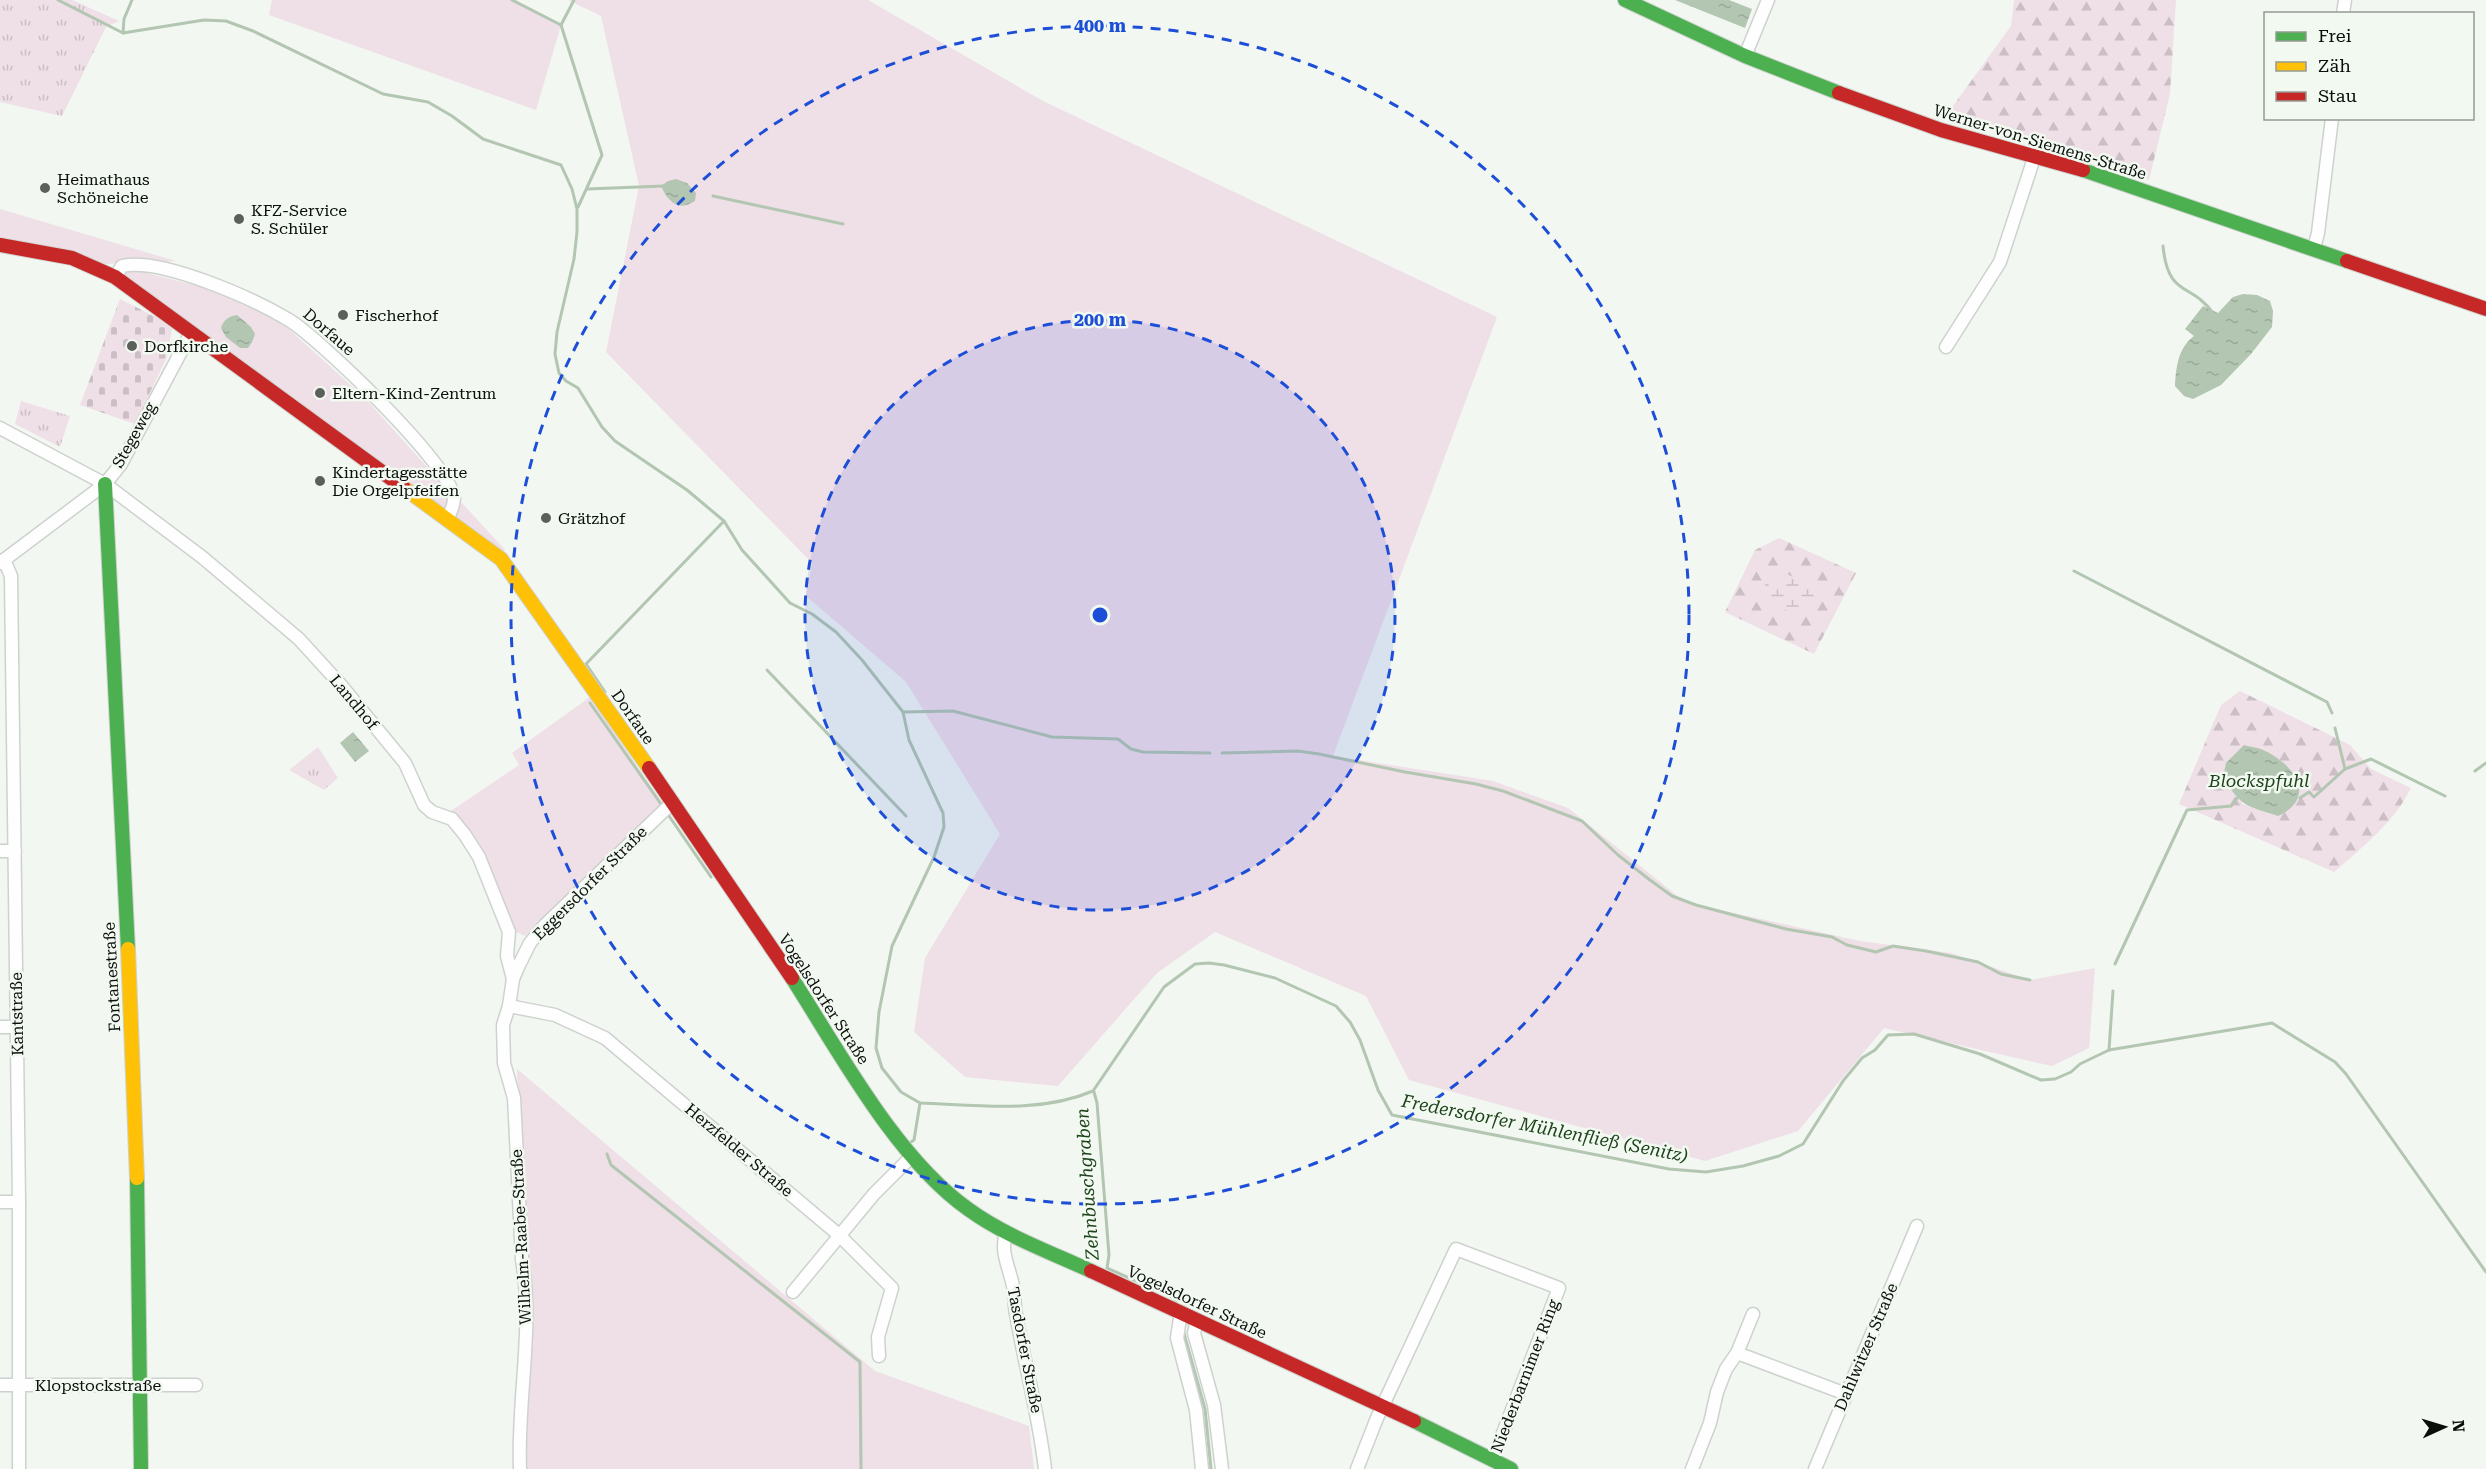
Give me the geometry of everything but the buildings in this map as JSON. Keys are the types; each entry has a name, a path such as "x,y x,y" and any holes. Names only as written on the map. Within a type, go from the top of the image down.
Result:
{"street":[{"name":"Werner-von-Siemens-Straße","path":"1625,0 1745,56 1881,110 1941,130 2035,155 2314,248 2486,309"},
{"path":"1745,56 1768,0"},
{"path":"2314,248 2318,233 2331,120"},
{"path":"1946,347 2000,262 2035,155"},
{"name":"Dorfaue","path":"0,245 68,255 93,264 115,277 140,293 191,333 501,559 673,802"},
{"name":"Dorfaue","path":"115,277 122,266 130,264 173,272 214,283 291,321 372,393 415,440 449,484 454,497 453,508 447,519"},
{"name":"Stegeweg","path":"2,561 105,484 121,464 191,333"},
{"name":"Landhof","path":"0,428 105,484 202,557 299,639 360,707 405,763 424,805 432,812 452,819 479,857 509,932 507,956 513,979"},
{"name":"Fontanestraße","path":"105,484 136,1114 141,1469"},
{"name":"Kantstraße","path":"2,561 11,576 19,1202 19,1469"},
{"name":"Eggersdorfer Straße","path":"509,1006 513,979 530,943 544,926 673,802"},
{"name":"Vogelsdorfer Straße","path":"673,802 770,944 874,1108 912,1156 950,1195 969,1210 1006,1232 1382,1406 1510,1469"},
{"path":"0,851 15,851"},
{"name":"Herzfelder Straße","path":"509,1006 555,1015 605,1038 839,1235 892,1288 878,1337 879,1356"},
{"name":"Wilhelm-Raabe-Straße","path":"509,1006 503,1024 504,1063 514,1098 525,1281 526,1336 519,1431 520,1469"},
{"path":"0,1027 17,1027"},
{"path":"793,1292 839,1235 912,1156"},
{"path":"0,1202 19,1202"},
{"name":"Dahlwitzer Straße","path":"1815,1469 1917,1226"},
{"name":"Tasdorfer Straße","path":"1006,1232 1003,1245 1004,1260 1013,1286 1015,1311 1041,1430 1045,1469"},
{"name":"Niederbarnimer Ring","path":"1382,1406 1456,1249 1559,1288 1493,1459"},
{"path":"1181,1312 1177,1338 1196,1410 1202,1469"},
{"path":"1692,1469 1710,1423 1717,1392 1726,1369 1737,1353 1753,1314"},
{"path":"1197,1320 1194,1333 1214,1405 1222,1469"},
{"path":"1737,1353 1846,1394"},
{"name":"Klopstockstraße","path":"0,1385 196,1385"},
{"path":"1357,1469 1382,1406"}],"green space":[{"path":"0,0 72,0 119,21 106,27 62,116 0,102"},
{"path":"272,0 512,0 561,25 536,110 269,15"},
{"path":"568,0 868,0 1043,101 1497,317 1333,756 1493,781 1568,808 1685,902 1860,941 1951,953 2030,980 2095,968 2089,1048 2052,1066 1884,1028 1798,1131 1705,1161 1409,1080 1366,996 1215,932 1157,973 1058,1086 965,1077 914,1032 925,958 1000,834 906,682 806,596 812,563 606,352 639,186 601,16"},
{"path":"2014,0 2176,0 2170,94 2149,180 2041,144 1945,117 2011,26"},
{"path":"0,209 176,261 104,264 0,242"},
{"path":"135,270 217,291 283,324 365,398 444,486 448,494 447,514 125,275 127,271","holes":["237,316 251,327 240,348 226,336 221,328 229,317"]},
{"path":"120,299 158,318 172,329 167,357 135,424 80,405"},
{"path":"21,401 70,416 60,447 15,424"},
{"path":"462,503 505,550 499,554 454,517"},
{"path":"1779,538 1856,573 1814,654 1725,612 1755,550"},
{"path":"1787,574 1813,587 1817,609 1792,613 1769,602 1764,581"},
{"path":"2240,691 2350,745 2371,769 2411,788 2387,823 2334,872 2179,804 2221,705","holes":["2263,750 2278,816 2242,804"]},
{"path":"590,697 663,804 525,936 510,929 485,864 448,813 519,765 512,753"},
{"path":"318,747 338,778 324,790 289,770"},
{"path":"517,1069 875,1371 1029,1426 1034,1469 526,1469"}],"water":[{"path":"1675,0 1729,0 1752,9 1745,28"},
{"path":"676,179 687,183 696,193 695,201 684,206 675,204 667,197 661,186"},
{"path":"2243,294 2257,295 2270,301 2273,311 2272,327 2251,354 2221,385 2193,399 2184,396 2175,386 2181,352 2194,336 2185,329 2203,306 2218,313 2233,297"},
{"path":"237,315 251,327 255,334 248,348 240,348 226,337 221,328 227,319"},
{"path":"353,732 369,751 355,762 340,743"},
{"name":"Blockspfuhl","path":"2244,745 2261,749 2274,756 2284,763 2297,781 2299,790 2297,800 2278,816 2258,810 2240,800 2223,778 2226,763"}],"waterway":[{"name":"Fredersdorfer Mühlenfließ (Senitz)","path":"58,0 123,33 204,20 226,21 253,31 383,94 428,102 483,139 561,165 572,189 577,209 577,232 574,259 557,332 555,354 559,373 566,381 578,388 602,427 615,441 687,490 724,521 742,550 790,603 812,614 836,632 862,660 903,712 909,740 943,813 944,827 934,857 892,946 879,1012 876,1048 882,1068 901,1092 920,1103 1030,1105 1051,1103 1093,1091 1164,987 1195,964 1209,963 1275,978 1336,1006 1350,1022 1360,1040 1378,1090 1392,1115 1669,1169 1706,1172 1743,1166 1779,1156 1803,1144 1843,1081 1862,1058 1875,1050 1888,1035 1914,1034 1980,1054 2041,1080 2055,1079 2071,1072 2080,1064 2109,1050 2272,1023 2335,1062 2346,1074 2486,1272"},
{"path":"123,33 124,19 132,0"},
{"path":"512,0 561,25 602,155 578,207"},
{"path":"561,25 574,0"},
{"path":"587,189 664,186"},
{"path":"713,196 843,224"},
{"path":"2163,246 2166,263 2175,282 2205,303 2213,313"},
{"path":"605,692 586,664 724,521"},
{"path":"2074,571 2327,702 2332,713"},
{"path":"767,670 906,816"},
{"path":"590,703 661,804"},
{"path":"903,712 953,711 1052,737 1118,739 1131,749 1143,752 1210,753"},
{"path":"2335,728 2345,769"},
{"path":"1222,753 1298,751 1503,791 1582,821 1618,855 1650,880 1672,896 1696,905 1786,929 1832,937 1847,945 1876,952 1893,946 1926,951 1978,962 2001,974 2030,980"},
{"path":"2300,798 2309,792 2314,797 2345,769 2371,759 2445,796"},
{"path":"2475,771 2486,763"},
{"path":"2115,964 2187,810 2231,806 2237,798"},
{"path":"669,816 711,877"},
{"path":"2109,1050 2113,991"},
{"name":"Zehnbuschgraben","path":"1094,1092 1097,1103 1109,1255 1107,1268 1174,1298 1176,1303"},
{"path":"911,1142 914,1140 920,1103"},
{"path":"607,1154 611,1165 860,1362 861,1469"},
{"name":"Zehnbuschgraben","path":"1183,1330 1205,1409 1211,1469"}],"traffic: fast":[{"path":"1625,0 1745,56 1839,93"},
{"path":"2083,170 2347,261"},
{"path":"105,484 128,949"},
{"path":"792,978 850,1071 893,1133 942,1188 982,1219 1028,1243 1091,1271"},
{"path":"137,1178 141,1469"},
{"path":"1414,1421 1511,1469"}],"traffic: slow":[{"path":"404,488 501,559 649,768"},
{"path":"128,949 137,1178"}],"traffic: jam":[{"path":"1839,93 1941,130 2083,170"},
{"path":"0,245 72,258 115,277 404,488"},
{"path":"2347,261 2486,309"},
{"path":"649,768 792,978"},
{"path":"1091,1271 1414,1421"}],"place":[{"name":"Heimathaus Schöneiche","path":"45,188"},
{"name":"KFZ-Service S. Schüler","path":"239,219"},
{"name":"Fischerhof","path":"343,315"},
{"name":"Dorfkirche","path":"132,346"},
{"name":"Eltern-Kind-Zentrum","path":"320,393"},
{"name":"Kindertagesstätte Die Orgelpfeifen","path":"320,481"},
{"name":"Grätzhof","path":"546,518"}]}
